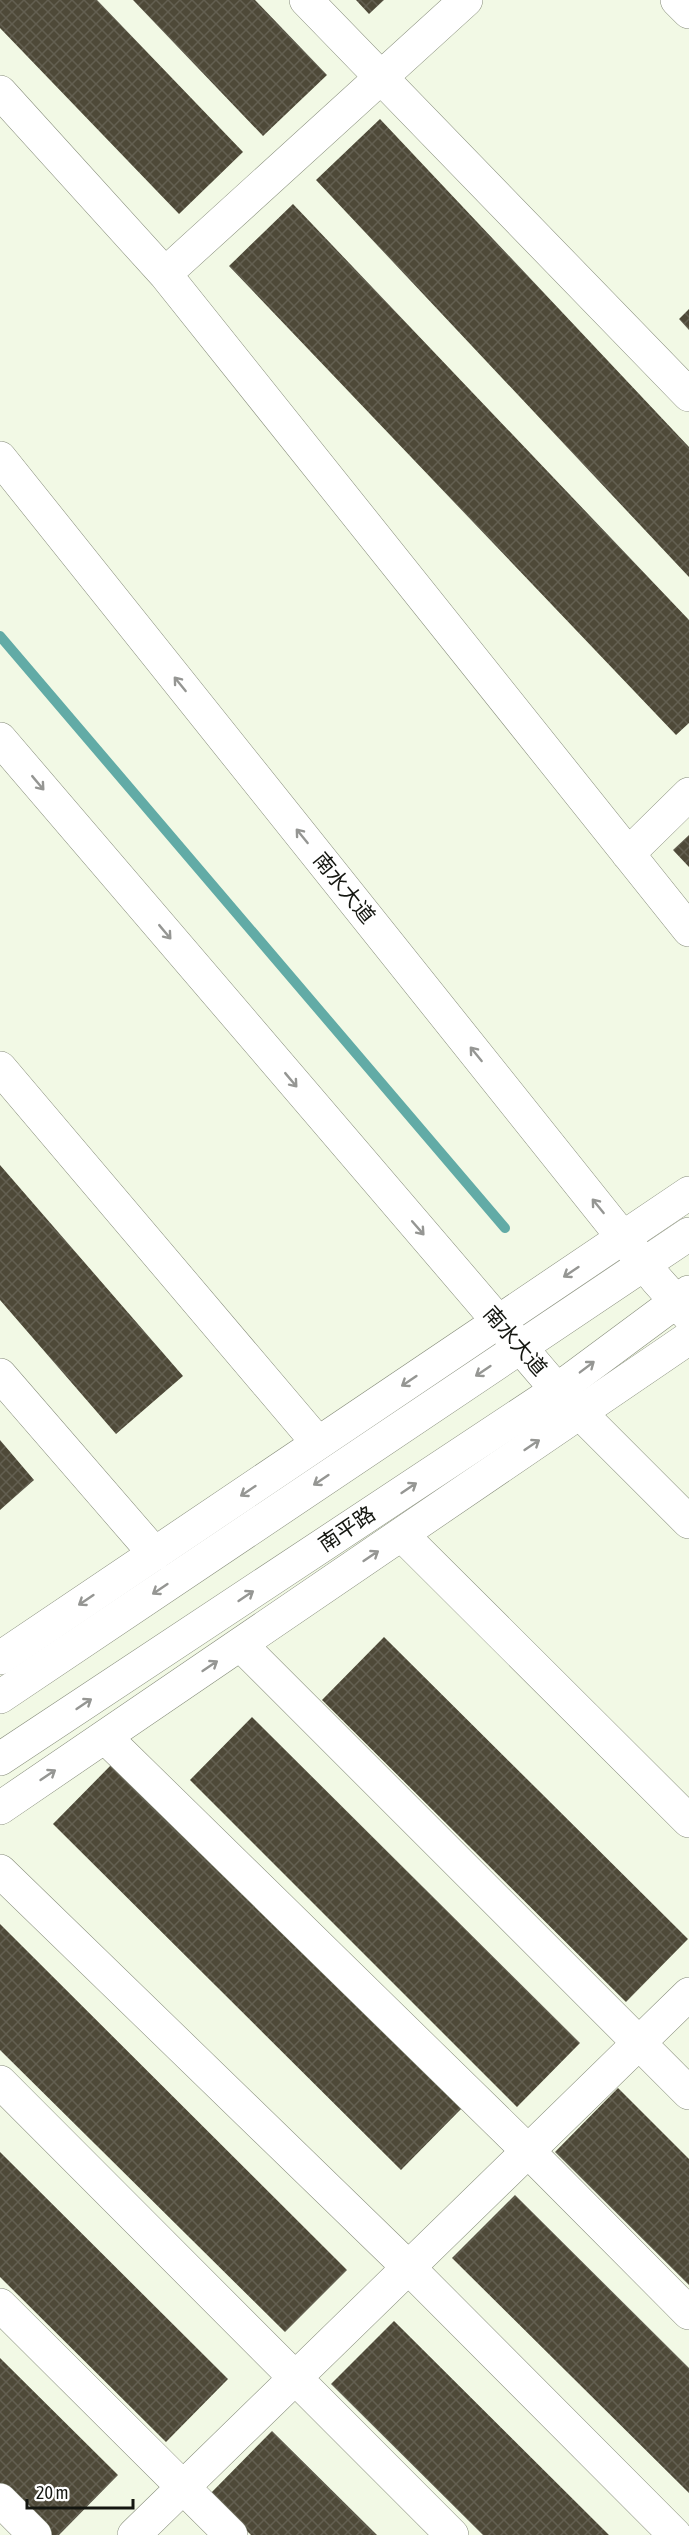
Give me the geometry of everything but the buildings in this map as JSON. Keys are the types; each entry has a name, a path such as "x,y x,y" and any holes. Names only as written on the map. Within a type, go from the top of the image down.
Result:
{"main road":[{"path":"306,0 689,395"},
{"path":"165,274 466,0"},
{"path":"677,0 689,12"},
{"path":"0,92 165,274 689,930"},
{"name":"南水大道","path":"0,458 645,1265 684,1303"},
{"name":"南水大道","path":"0,739 557,1390 689,1522"},
{"path":"628,854 689,794"},
{"path":"0,1068 318,1443"},
{"path":"0,1658 689,1193"},
{"path":"0,1697 689,1234"},
{"name":"南平路","path":"0,1759 557,1390 684,1303"},
{"path":"0,1808 689,1338"},
{"path":"0,1374 154,1554"},
{"path":"402,1534 689,1821"},
{"path":"241,1645 689,2093"},
{"path":"105,1737 528,2151 689,2313"},
{"path":"0,1871 408,2267 675,2535"},
{"path":"134,2535 689,1994"},
{"path":"0,2082 452,2535"},
{"path":"0,2305 231,2535"},
{"path":"0,2500 35,2535"}],"waterway":[{"path":"0,636 505,1228"}]}
